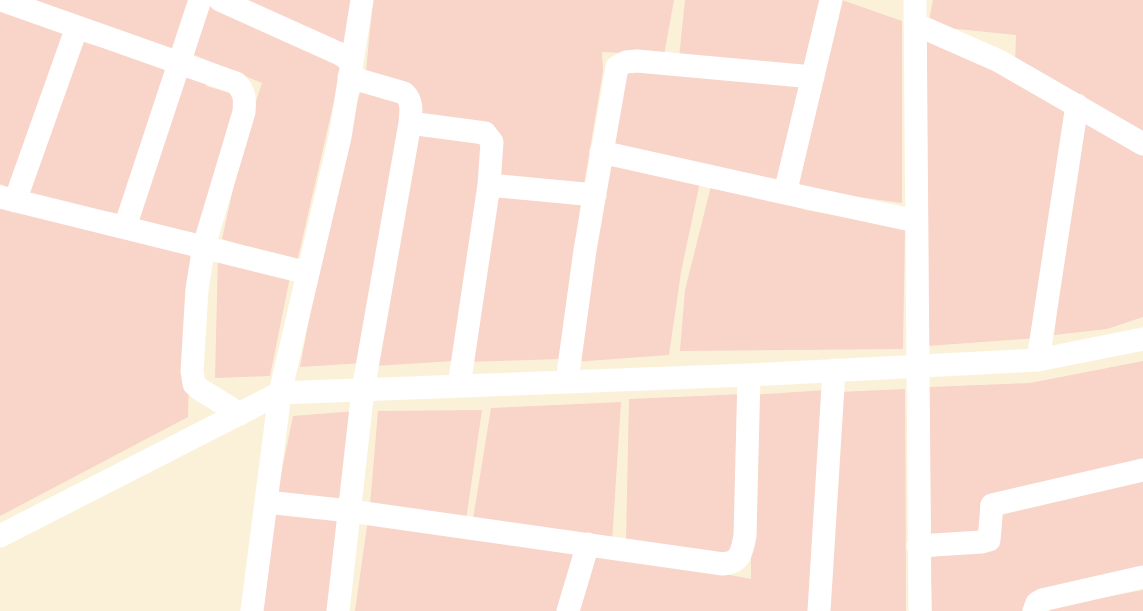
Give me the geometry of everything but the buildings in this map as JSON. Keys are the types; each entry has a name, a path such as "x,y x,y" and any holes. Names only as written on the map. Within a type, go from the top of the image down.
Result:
{"street":[{"path":"1,0 236,83 243,90 246,99 244,112 204,246 196,302 192,371 194,384 240,414"},
{"path":"125,227 201,0"},
{"path":"220,0 340,54 350,69 404,93 410,102 410,123 363,390 338,611"},
{"path":"252,611 280,393 340,137 362,0"},
{"path":"785,193 831,0"},
{"path":"915,0 920,611"},
{"path":"915,24 999,61 1143,144"},
{"path":"77,27 8,199 308,272"},
{"path":"567,381 594,195 617,66 626,62 813,77"},
{"path":"1038,360 1077,105"},
{"path":"410,123 485,132 492,142 489,185 459,386"},
{"path":"601,152 915,221"},
{"path":"489,185 594,195"},
{"path":"0,536 280,393 749,375 1038,360 1143,339"},
{"path":"819,611 834,370"},
{"path":"266,502 350,511 723,564 732,563 743,551 745,536 749,375"},
{"path":"918,546 989,540 990,512 992,505 998,502 1143,470"},
{"path":"568,611 587,544"},
{"path":"1034,611 1037,603 1042,600 1143,577"}]}
